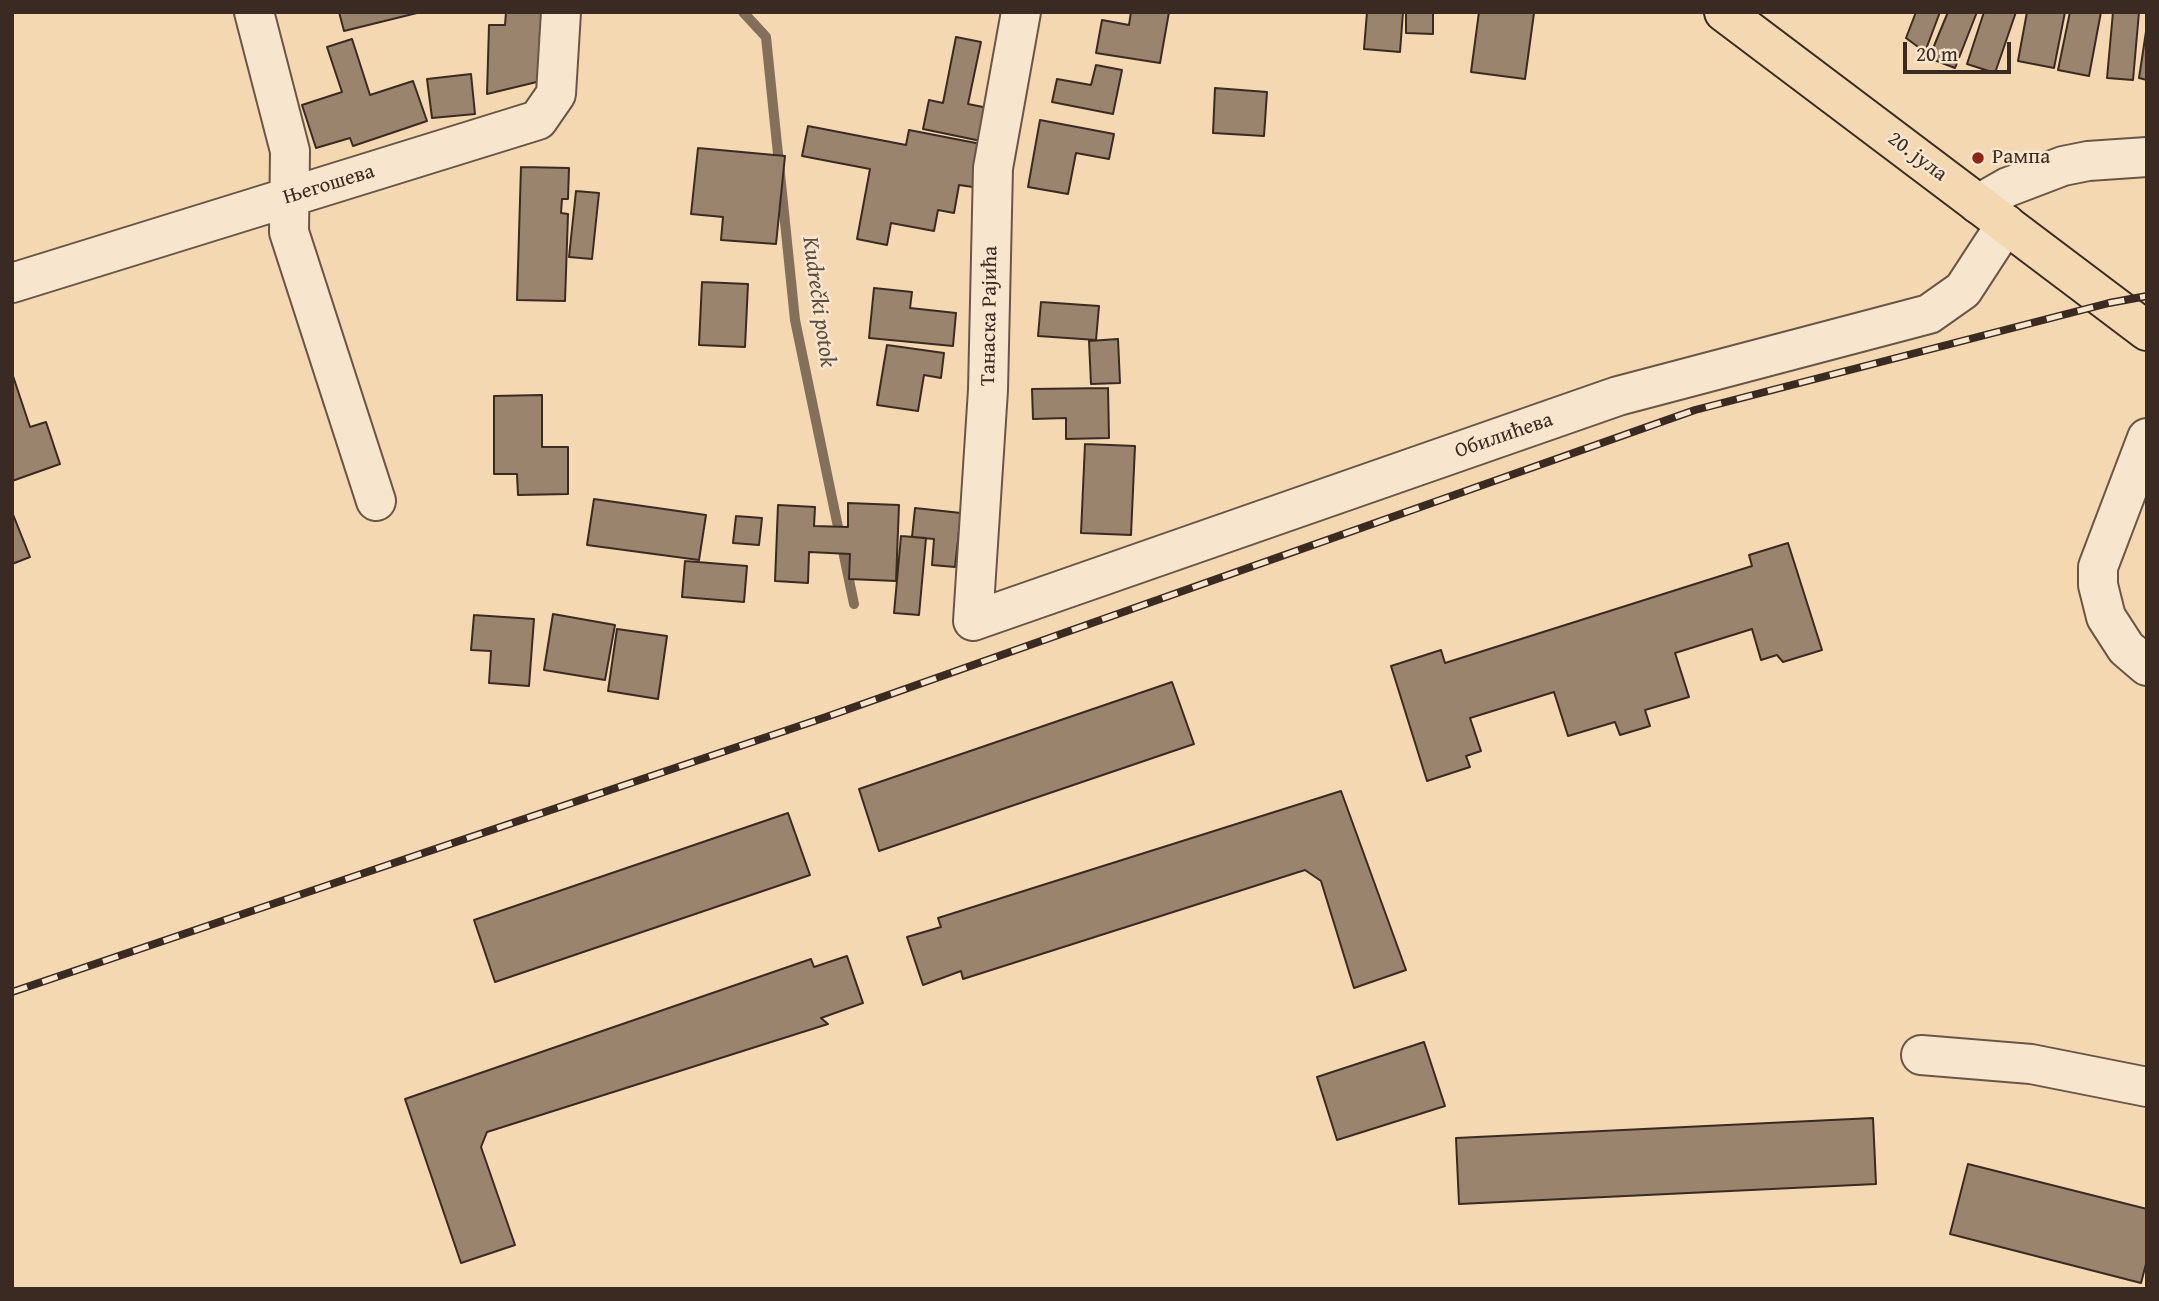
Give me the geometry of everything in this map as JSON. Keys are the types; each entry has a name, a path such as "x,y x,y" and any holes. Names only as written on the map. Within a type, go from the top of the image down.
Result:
{"main road":[{"name":"20. јула","path":"1724,12 2147,331"}],"street":[{"path":"254,12 290,150 289,232 376,501"},
{"name":"Његошева","path":"12,283 538,120 556,94 561,12"},
{"name":"Танаска Рајића","path":"973,621 988,390 993,168 1021,12"},
{"path":"1992,214 2008,187 2063,166 2088,161 2147,157"},
{"name":"Обилићева","path":"973,621 1618,396 1929,314 1963,289 1978,272 1992,214"},
{"path":"2147,438 2098,567 2099,593 2106,617 2126,648 2147,666"},
{"path":"1921,1055 2031,1064 2147,1087"}],"building":[{"path":"339,12 421,12 344,31"},
{"path":"506,12 547,12 545,80 487,94 489,25 505,25"},
{"path":"1131,12 1169,12 1160,63 1096,53 1102,20 1129,25"},
{"path":"1367,12 1403,12 1400,52 1364,49"},
{"path":"1406,12 1433,12 1433,34 1406,33"},
{"path":"1479,12 1534,13 1525,79 1471,72"},
{"path":"1916,12 1940,12 1925,52 1906,38"},
{"path":"1948,12 1977,12 1955,68 1929,58"},
{"path":"1984,12 2016,12 1995,73 1967,64"},
{"path":"2027,12 2065,12 2054,68 2018,61"},
{"path":"2070,12 2101,12 2089,76 2058,70"},
{"path":"2113,12 2139,12 2133,80 2107,78"},
{"path":"2147,25 2147,80 2139,78"},
{"path":"956,37 981,42 968,104 988,108 981,141 923,129 929,100 943,103"},
{"path":"352,39 370,95 413,81 427,121 353,146 350,138 316,148 302,105 342,92 327,47"},
{"path":"1096,65 1122,70 1113,114 1052,102 1057,79 1091,85"},
{"path":"471,74 475,114 432,118 427,79"},
{"path":"1215,88 1267,92 1264,136 1213,133"},
{"path":"1040,120 1114,134 1109,159 1076,153 1068,194 1028,187"},
{"path":"808,126 906,145 909,130 981,144 973,187 959,185 954,213 938,210 934,231 891,223 887,245 857,239 870,169 802,156"},
{"path":"698,148 785,156 776,244 721,240 723,217 691,214"},
{"path":"521,167 569,168 568,199 562,199 561,213 568,214 565,301 517,300"},
{"path":"576,191 599,193 592,259 569,257"},
{"path":"702,282 748,284 745,347 699,345"},
{"path":"874,288 912,292 910,308 956,313 953,346 869,338"},
{"path":"1041,302 1099,306 1096,340 1038,336"},
{"path":"1118,339 1120,383 1091,384 1089,341"},
{"path":"887,345 944,353 941,378 924,375 918,411 877,405"},
{"path":"12,373 30,427 46,422 60,464 12,481"},
{"path":"1108,388 1109,438 1066,439 1066,418 1033,419 1032,389"},
{"path":"542,395 542,447 568,447 568,494 518,495 517,474 494,474 494,396"},
{"path":"1085,444 1135,446 1131,535 1081,533"},
{"path":"594,499 706,515 699,560 587,545"},
{"path":"848,503 899,505 896,581 849,579 850,554 809,552 808,583 775,581 778,505 815,507 814,526 848,527"},
{"path":"915,508 961,513 955,567 932,565 934,539 912,537"},
{"path":"12,512 30,557 12,564"},
{"path":"736,516 762,518 759,545 733,543"},
{"path":"901,536 926,538 919,615 894,613"},
{"path":"1788,543 1822,650 1783,662 1777,655 1761,660 1752,629 1675,653 1689,697 1645,710 1650,726 1620,735 1615,722 1568,736 1554,692 1470,718 1481,751 1466,756 1470,767 1427,781 1391,666 1441,650 1445,663 1752,566 1749,555"},
{"path":"685,561 747,566 744,602 682,597"},
{"path":"553,614 615,625 605,680 544,670"},
{"path":"474,615 534,619 529,686 489,683 491,651 471,650"},
{"path":"617,629 667,636 658,699 608,691"},
{"path":"1172,682 1194,744 879,851 859,789"},
{"path":"1341,791 1406,970 1354,988 1321,881 1305,870 963,979 961,971 923,985 907,937 941,927 938,918"},
{"path":"788,813 810,875 495,982 474,920"},
{"path":"847,956 863,1003 821,1018 828,1024 487,1132 481,1147 515,1245 461,1263 405,1099 811,959 814,967"},
{"path":"1424,1042 1445,1106 1337,1140 1317,1077"},
{"path":"1873,1118 1876,1184 1459,1204 1456,1138"},
{"path":"1968,1164 2147,1209 2147,1260 2141,1283 1950,1234"}],"waterway":[{"name":"Kudrečki potok","path":"743,12 766,37 795,320 854,604"}],"railway":[{"path":"12,992 826,717 1695,410 2109,303 2147,296"}],"place":[{"name":"Рампа","path":"1978,158"}]}
